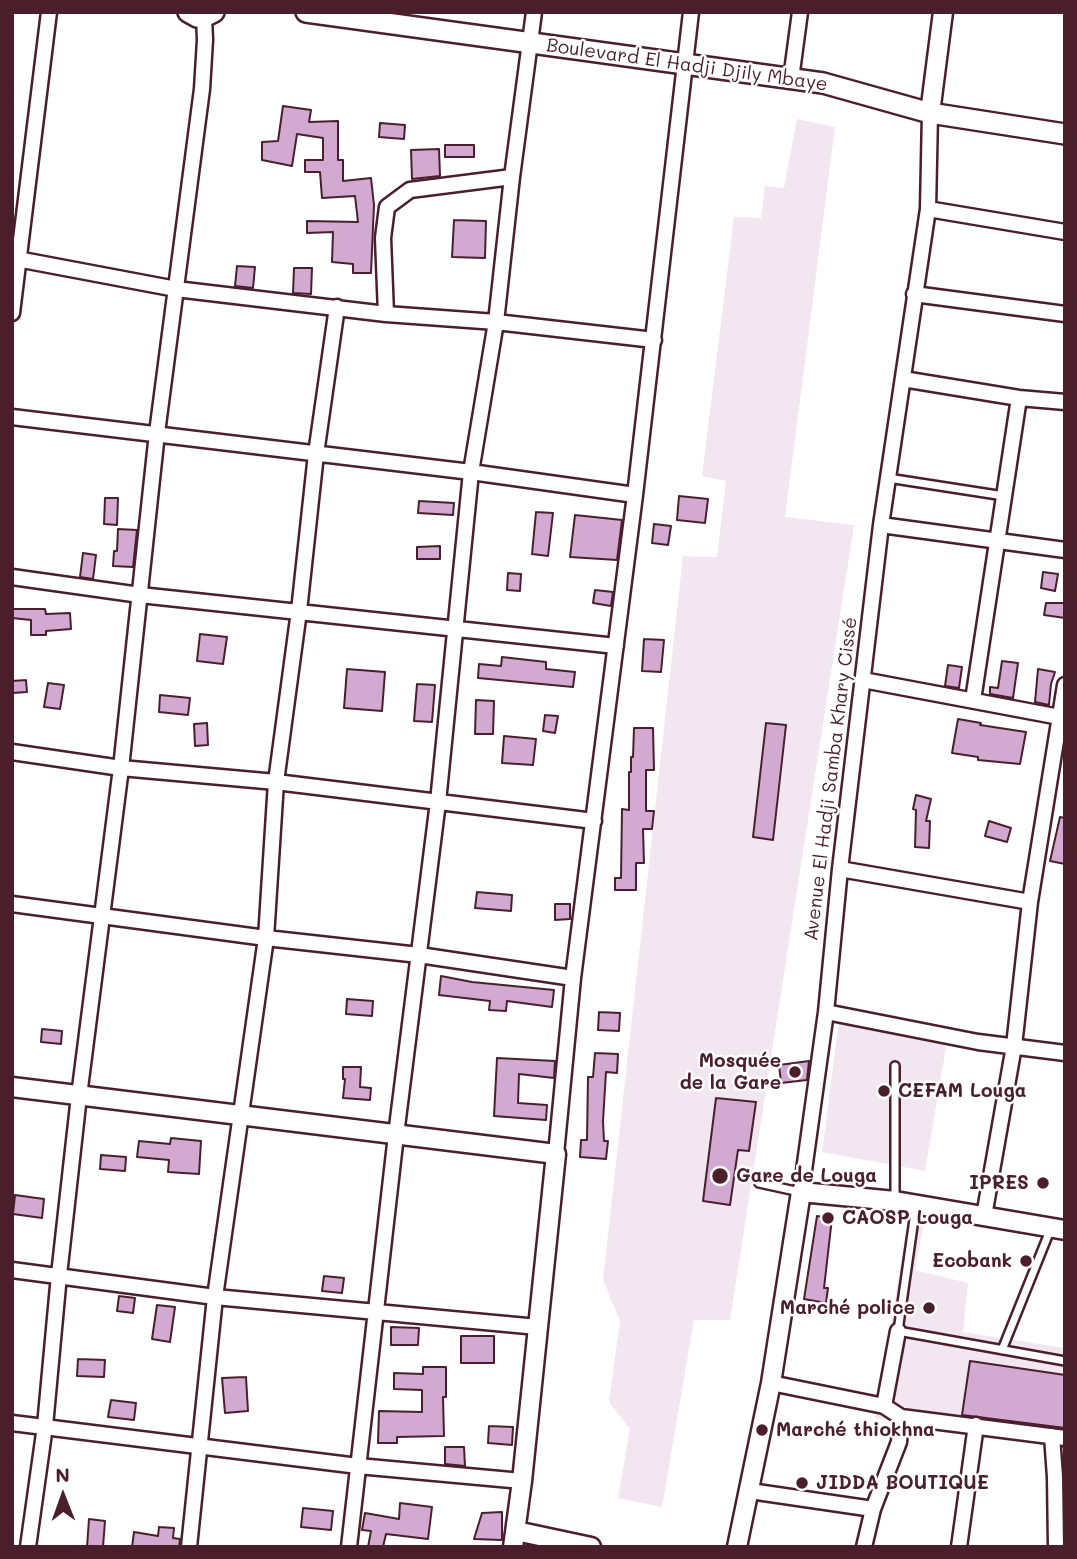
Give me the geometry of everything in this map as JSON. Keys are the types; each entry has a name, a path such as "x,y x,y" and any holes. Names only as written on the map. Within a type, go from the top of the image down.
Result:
{"main road":[{"name":"Boulevard El Hadji Djily Mbaye","path":"306,12 368,16 531,43 823,83 930,113 1065,134"}],"street":[{"path":"12,313 16,259 49,12"},
{"path":"349,1547 396,1135 438,802 471,472 496,321 534,12"},
{"path":"591,1547 514,1539 573,978 654,340 691,12"},
{"path":"791,79 800,12"},
{"name":"Avenue El Hadji Samba Khary Cissé","path":"737,1547 772,1383 801,1192 825,1012 881,525 928,209 930,113 943,12"},
{"path":"29,1547 45,1426 79,1096 121,768 157,433 202,89 205,40 202,14"},
{"path":"386,314 383,238 387,207 410,190 512,177"},
{"path":"928,209 1065,232"},
{"path":"16,259 176,289 386,314 496,321 654,340"},
{"path":"914,293 1065,314"},
{"path":"189,1547 215,1297 265,938 276,782 299,611 316,454 337,307"},
{"path":"903,379 1019,398 1065,402"},
{"path":"973,701 1019,398"},
{"path":"12,417 471,472 635,495"},
{"path":"881,525 1065,550"},
{"path":"12,578 616,646"},
{"path":"863,680 1063,718"},
{"path":"984,1216 1014,1046 1030,902 1063,718 1065,685"},
{"path":"12,752 121,768 276,782 594,821"},
{"path":"840,869 1030,902"},
{"path":"12,904 265,938 419,955 573,978"},
{"path":"825,1012 978,1042 1065,1053"},
{"path":"12,1087 556,1154"},
{"path":"801,1192 894,1201 1058,1228"},
{"path":"12,1270 215,1297 538,1327"},
{"path":"884,1406 898,1331"},
{"path":"772,1383 884,1406 901,1417 1058,1437 1055,1477 1056,1547"},
{"path":"864,1547 873,1509 899,1442 901,1417"},
{"path":"12,1423 358,1466 522,1481"},
{"path":"959,1547 976,1425"},
{"path":"750,1491 873,1509"}],"lane":[{"path":"888,478 1004,496"},
{"path":"894,1201 895,1066"},
{"path":"759,1183 801,1192"},
{"path":"916,1205 898,1331 1065,1361"},
{"path":"1002,1350 1058,1228"}],"shaded area":[{"path":"797,119 835,127 785,517 854,525 730,1320 694,1320 662,1507 618,1498 630,1429 609,1402 620,1321 603,1280 683,556 717,557 726,481 702,476 734,217 761,218 765,186 784,188"},
{"name":"CEFAM Louga","path":"840,1013 949,1030 925,1171 822,1152"},
{"name":"Marché police","path":"909,1214 925,1217 915,1270 968,1283 963,1332 1065,1348 1065,1448 875,1418"}],"building":[{"path":"283,106 311,110 309,122 338,121 338,160 343,160 343,181 371,178 374,205 371,273 353,273 353,264 332,262 333,232 307,233 307,221 358,222 355,196 322,198 320,172 305,172 305,160 323,160 323,138 297,134 292,166 262,160 262,142 278,141"},
{"path":"380,123 405,125 404,139 379,137"},
{"path":"445,145 474,145 474,157 445,157"},
{"path":"439,149 440,176 412,179 411,150"},
{"path":"454,220 486,221 485,258 452,257"},
{"path":"237,266 255,267 253,288 235,286"},
{"path":"294,268 312,268 311,294 293,293"},
{"path":"679,496 708,499 705,523 677,520"},
{"path":"105,498 118,498 117,525 104,524"},
{"path":"419,501 454,503 453,515 418,513"},
{"path":"536,512 553,513 548,556 532,554"},
{"path":"575,515 622,520 617,560 570,557"},
{"path":"654,524 671,526 668,545 652,543"},
{"path":"118,529 137,530 133,567 113,566"},
{"path":"440,546 440,559 417,559 417,547"},
{"path":"83,553 96,555 93,579 80,577"},
{"path":"1043,572 1058,574 1055,591 1041,588"},
{"path":"508,573 521,574 520,591 507,590"},
{"path":"595,590 613,592 611,606 593,603"},
{"path":"1046,603 1065,603 1065,618 1044,615"},
{"path":"12,609 45,609 46,614 70,613 71,629 46,631 46,635 31,635 31,620 12,618"},
{"path":"200,634 227,637 223,664 197,661"},
{"path":"644,639 664,640 661,672 642,671"},
{"path":"502,657 546,662 546,669 575,672 573,687 478,678 479,664 501,666"},
{"path":"1002,661 1018,663 1013,698 990,694 990,687 998,688"},
{"path":"948,665 962,667 959,688 945,686"},
{"path":"347,669 385,672 382,711 344,708"},
{"path":"1038,669 1055,672 1049,705 1035,702"},
{"path":"26,680 27,692 12,693 12,681"},
{"path":"48,683 64,685 60,709 44,707"},
{"path":"417,684 435,685 432,722 414,721"},
{"path":"160,695 190,698 188,715 159,712"},
{"path":"476,700 494,701 493,734 475,734"},
{"path":"545,715 558,716 555,733 543,731"},
{"path":"958,719 1026,732 1020,764 978,760 978,757 952,753"},
{"path":"207,723 208,745 195,746 194,724"},
{"path":"766,723 786,725 773,840 753,837"},
{"path":"634,728 653,728 654,770 646,770 646,811 654,811 652,829 643,829 644,863 636,863 636,890 615,890 615,878 621,878 622,809 629,810 629,772 633,757"},
{"path":"504,736 536,739 533,765 502,763"},
{"path":"916,795 931,799 926,821 930,821 929,848 915,847 916,810 913,809"},
{"path":"1060,817 1065,818 1065,864 1050,861"},
{"path":"989,821 1011,828 1007,842 985,836"},
{"path":"477,892 512,895 511,911 475,908"},
{"path":"555,904 570,904 570,919 555,920"},
{"path":"441,976 472,982 554,990 552,1007 507,1001 506,1011 489,1010 490,1001 439,995"},
{"path":"347,999 373,1001 372,1016 346,1014"},
{"path":"599,1012 620,1013 619,1031 598,1030"},
{"path":"42,1029 62,1031 61,1044 41,1042"},
{"path":"595,1053 618,1054 617,1073 606,1072 603,1121 604,1141 608,1141 606,1159 580,1157 581,1140 587,1140 588,1077 593,1077"},
{"path":"497,1058 555,1061 554,1078 519,1074 518,1103 547,1105 546,1120 494,1116"},
{"name":"Mosquée de la Gare","path":"809,1061 807,1080 781,1083 779,1065"},
{"path":"343,1067 361,1067 360,1087 371,1088 370,1100 343,1098"},
{"name":"Gare de Louga","path":"716,1098 756,1102 749,1151 738,1150 730,1205 703,1201"},
{"path":"171,1138 201,1141 199,1174 168,1172 169,1160 137,1157 139,1141 170,1144"},
{"path":"101,1155 126,1157 125,1171 100,1169"},
{"path":"15,1195 44,1199 42,1218 13,1214"},
{"path":"817,1216 832,1218 824,1288 828,1288 826,1303 804,1299"},
{"path":"324,1276 344,1278 342,1293 322,1291"},
{"path":"119,1296 135,1298 133,1313 117,1311"},
{"path":"157,1305 175,1307 170,1342 152,1339"},
{"path":"391,1327 419,1328 418,1345 391,1345"},
{"path":"461,1336 494,1336 494,1363 461,1363"},
{"path":"78,1359 105,1360 104,1377 77,1376"},
{"path":"970,1361 1065,1375 1065,1428 962,1415"},
{"path":"423,1367 446,1367 446,1397 443,1397 444,1436 397,1437 397,1443 378,1443 379,1411 422,1412 422,1390 394,1389 394,1373 423,1374"},
{"path":"246,1377 248,1411 225,1413 222,1378"},
{"path":"111,1400 136,1403 134,1420 108,1417"},
{"path":"489,1426 513,1427 512,1445 488,1443"},
{"path":"445,1447 464,1447 465,1466 445,1464"},
{"path":"400,1503 432,1507 428,1539 386,1534 383,1547 368,1547 371,1531 362,1530 365,1513 399,1519"},
{"path":"303,1508 333,1511 331,1530 301,1527"},
{"path":"502,1512 502,1540 474,1539 482,1513"},
{"path":"89,1519 105,1521 103,1547 87,1547"},
{"path":"159,1527 174,1528 173,1538 180,1539 179,1547 132,1547 134,1532 158,1536"}],"place":[{"name":"Mosquée de la Gare","path":"795,1072"},
{"name":"CEFAM Louga","path":"884,1091"},
{"name":"Gare de Louga","path":"720,1176"},
{"name":"IPRES","path":"1043,1183"},
{"name":"CAOSP Louga","path":"828,1218"},
{"name":"Ecobank","path":"1026,1261"},
{"name":"Marché police","path":"929,1308"},
{"name":"Marché thiokhna","path":"762,1430"},
{"name":"JIDDA BOUTIQUE","path":"802,1483"}]}
